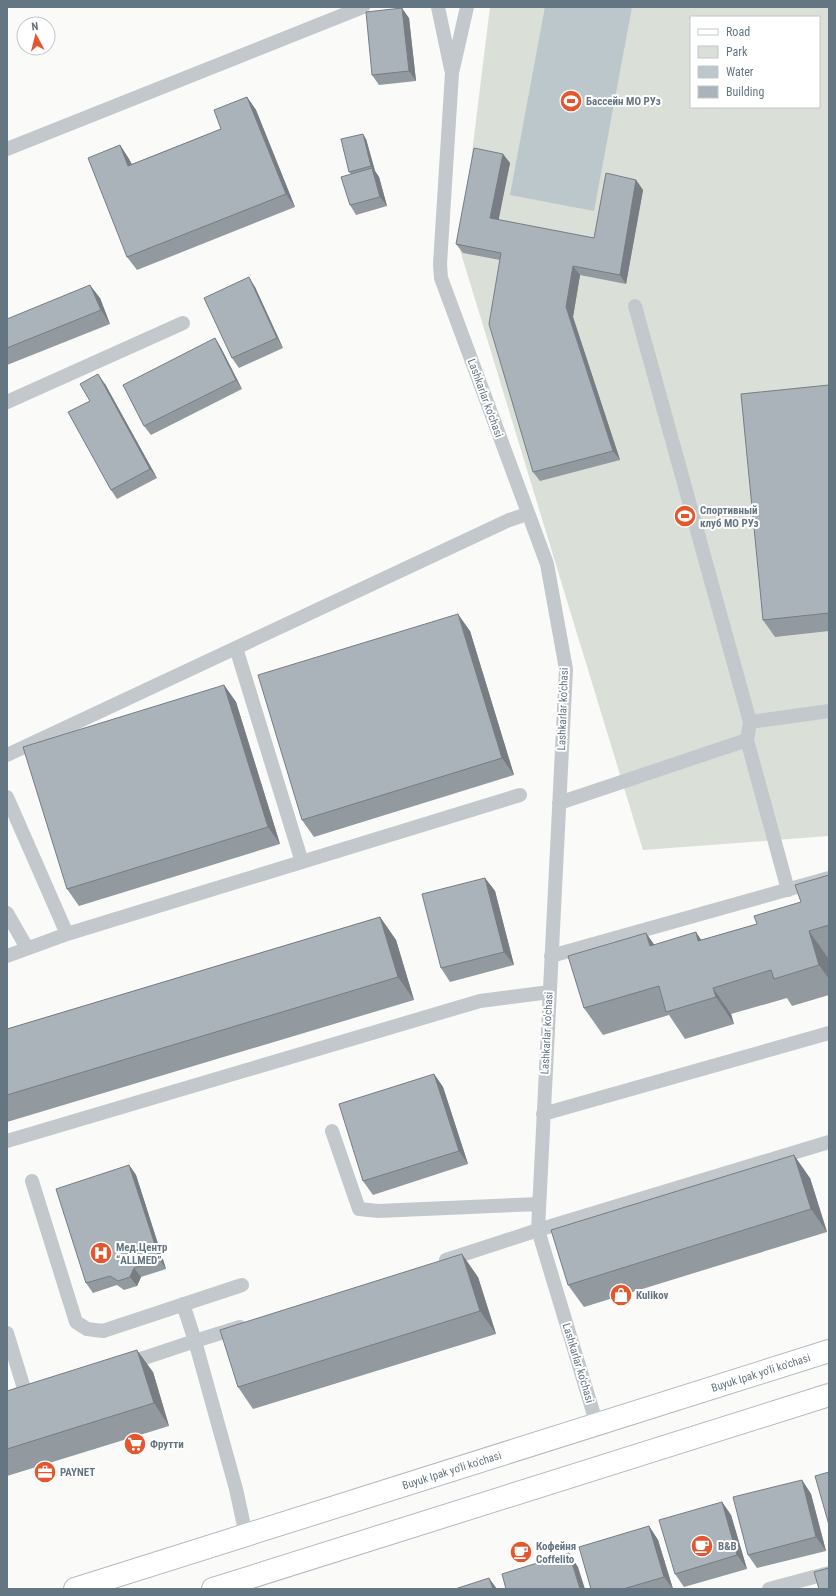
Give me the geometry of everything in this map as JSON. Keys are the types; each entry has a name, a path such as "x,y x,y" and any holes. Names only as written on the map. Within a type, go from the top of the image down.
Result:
{"main road":[{"name":"Buyuk Ipak yo'li ko'chasi","path":"75,1589 829,1351"},
{"path":"213,1589 829,1395"}],"lane":[{"path":"7,149 363,7"},
{"path":"438,7 452,73"},
{"name":"Lashkarlar ko'chasi","path":"467,7 452,73 440,264 441,278 527,514 547,564 566,669 538,1230 597,1425"},
{"path":"635,306 750,722 747,740 788,890"},
{"path":"7,402 183,323"},
{"path":"7,755 502,524 527,514"},
{"path":"236,648 302,862"},
{"path":"750,722 829,711"},
{"path":"559,803 747,740"},
{"path":"7,956 67,934 520,795"},
{"path":"7,796 67,934"},
{"path":"551,956 829,878"},
{"path":"7,913 27,948"},
{"path":"7,1141 480,1001 550,992"},
{"path":"543,1114 829,1034"},
{"path":"332,1131 359,1209 378,1211 539,1204"},
{"path":"431,1265 538,1230 829,1142"},
{"path":"32,1181 76,1322 87,1329 103,1331 242,1285"},
{"path":"183,1304 196,1342 236,1489 246,1535"},
{"path":"115,1367 256,1322"},
{"path":"7,1333 20,1397 41,1390"},
{"path":"769,1589 829,1573"}],"green space":[{"name":"Спортивный клуб МО РУз","path":"490,7 829,7 829,836 643,850 460,250"}],"water":[{"name":"Бассейн МО РУз","path":"545,7 632,7 594,211 510,195"}],"building":[{"path":"402,8 409,71 372,75 366,12"},
{"path":"247,97 286,194 127,257 88,158 120,145 128,166 221,129 214,110"},
{"path":"363,134 371,166 349,172 341,139"},
{"path":"474,148 503,154 490,218 594,238 606,173 636,180 620,275 573,266 566,307 613,451 533,472 489,324 501,253 456,244"},
{"path":"372,168 380,197 350,205 341,177"},
{"path":"249,277 277,338 232,358 204,298"},
{"path":"90,285 101,310 7,348 7,319"},
{"path":"215,338 236,380 144,426 123,385"},
{"path":"98,374 150,469 111,490 68,412 90,401 80,384"},
{"path":"829,385 829,613 763,620 741,394"},
{"path":"458,614 502,758 302,820 258,675"},
{"path":"224,685 268,827 67,889 23,747"},
{"path":"829,875 829,925 809,931 819,965 774,979 771,970 713,988 716,997 666,1012 659,986 584,1008 568,956 646,933 650,946 696,932 698,941 757,924 754,916 801,902 795,885"},
{"path":"485,878 504,952 441,968 422,894"},
{"path":"380,917 398,977 7,1095 7,1029"},
{"path":"434,1074 459,1151 363,1181 339,1104"},
{"path":"794,1155 811,1209 568,1285 551,1230"},
{"path":"129,1165 160,1260 134,1268 130,1277 118,1281 110,1276 86,1283 56,1189"},
{"path":"462,1254 480,1311 238,1387 220,1330"},
{"path":"137,1350 154,1403 7,1449 7,1391"},
{"path":"829,1472 829,1525 815,1476"},
{"path":"802,1480 816,1537 748,1555 733,1497"},
{"path":"722,1502 737,1555 675,1574 659,1520"},
{"path":"649,1526 664,1577 623,1589 591,1589 579,1547"},
{"path":"569,1553 580,1589 506,1589 502,1574"},
{"path":"829,1568 829,1589 819,1589 814,1572"},
{"path":"489,1578 493,1589 455,1589"}],"place":[{"name":"Бассейн МО РУз","path":"571,101"},
{"name":"Спортивный клуб МО РУз","path":"685,516"},
{"name":"Мед.Центр “ALLMED”","path":"101,1253"},
{"name":"Kulikov","path":"621,1295"},
{"name":"Фрутти","path":"135,1444"},
{"name":"PAYNET","path":"45,1472"},
{"name":"B&B","path":"702,1546"},
{"name":"Кофейня Coffelito","path":"521,1552"}]}
